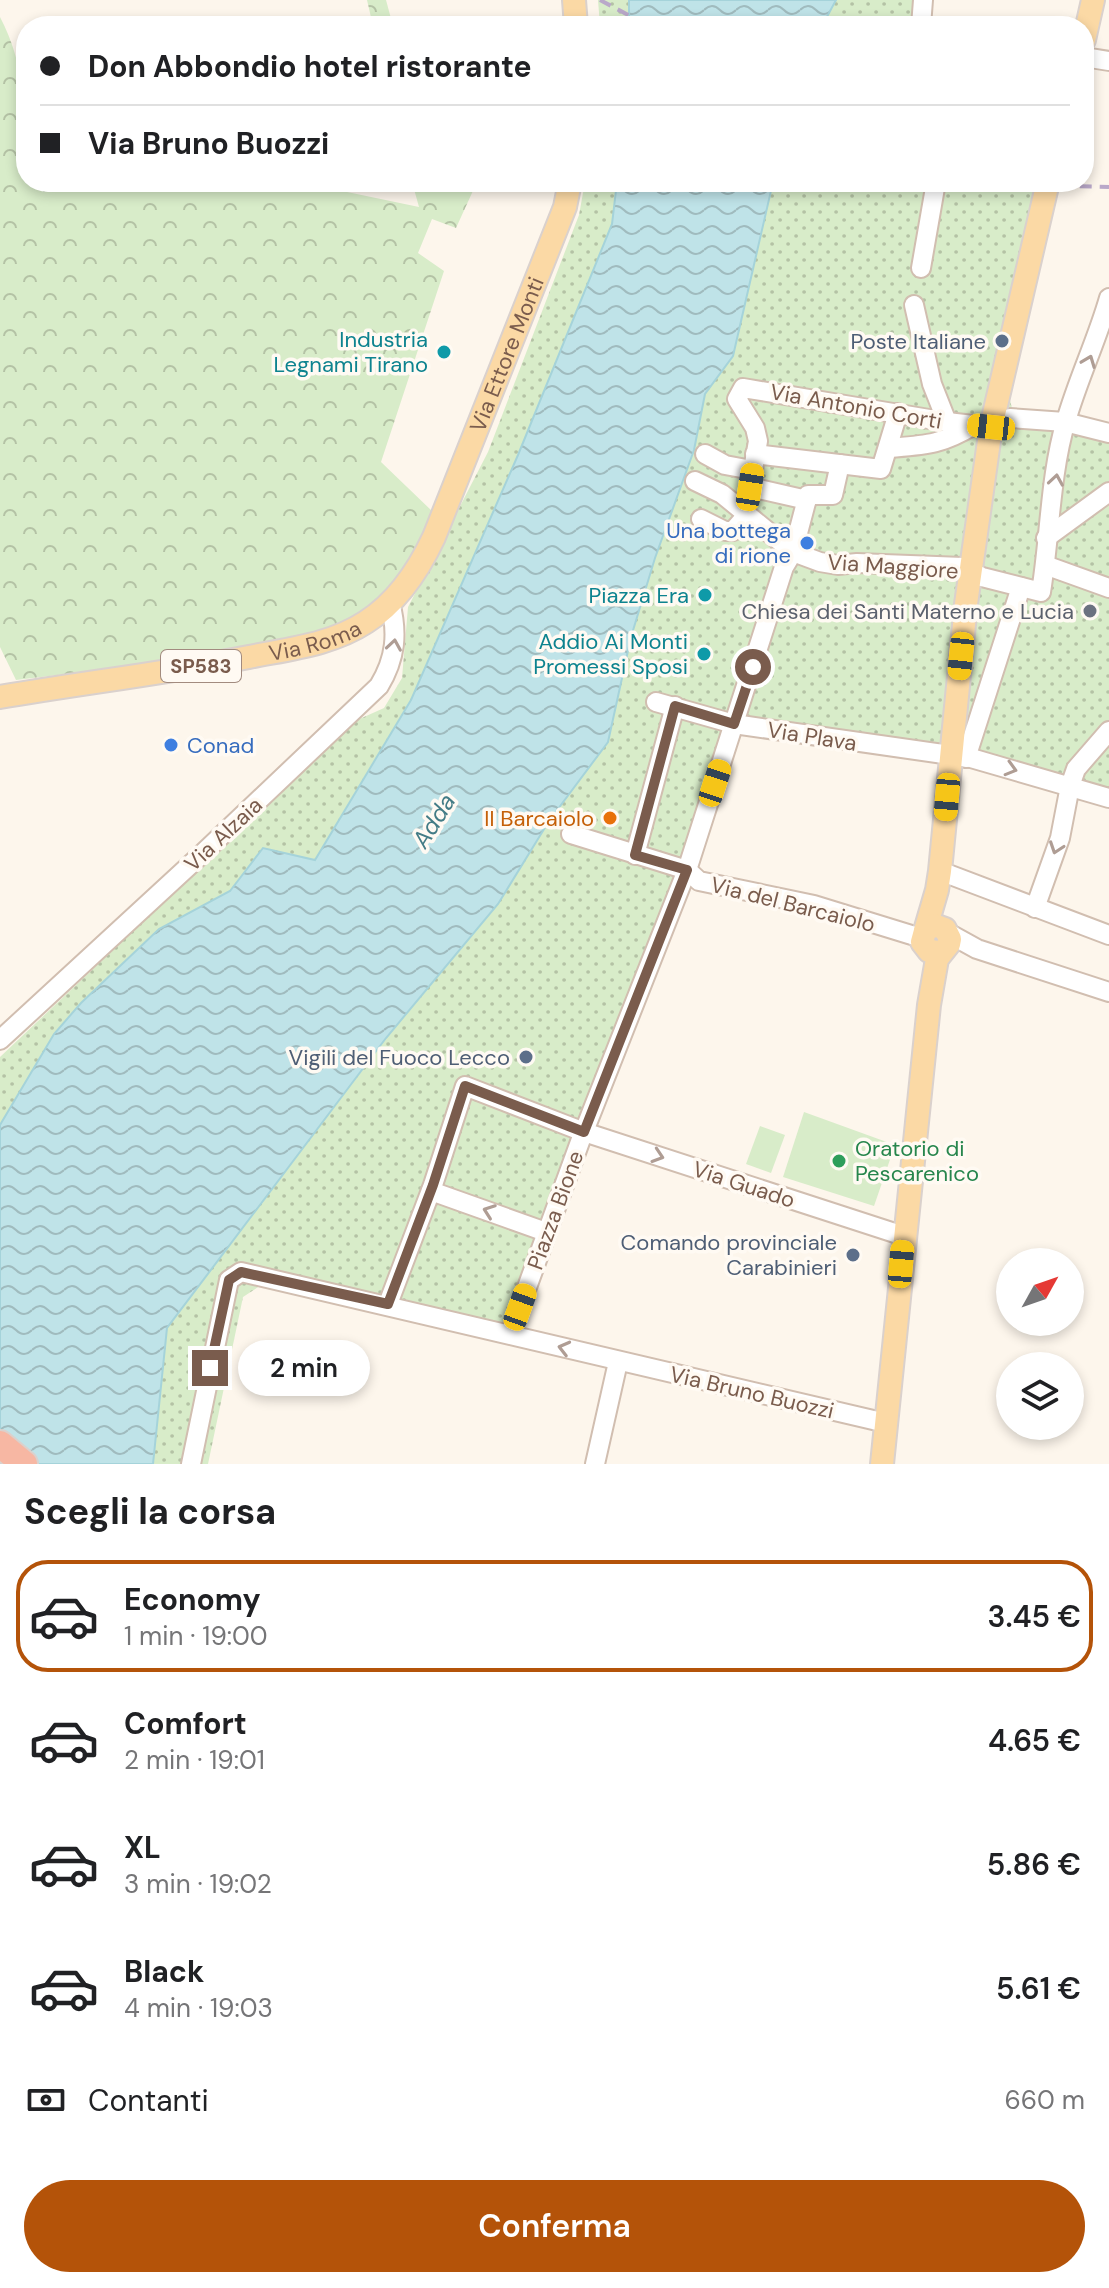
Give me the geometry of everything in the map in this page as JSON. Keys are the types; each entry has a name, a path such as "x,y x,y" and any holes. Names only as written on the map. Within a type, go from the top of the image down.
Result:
{"highway":[{"path":"0,1444 24,1464"}],"main road":[{"name":"Via Ettore Monti","path":"439,525 560,221 567,192"},
{"path":"882,1464 938,940 939,880 958,758 956,707 971,573 982,426 1045,192"},
{"name":"Via Roma","path":"0,697 308,646 359,626 390,602 421,562 439,525"}],"street":[{"path":"921,268 934,192"},
{"path":"958,758 982,707 1021,587 1041,592 1046,538 1065,422 1097,339 1109,298"},
{"path":"914,305 932,384 947,422"},
{"name":"Via Antonio Corti","path":"754,462 758,441 755,428 737,399 743,388 947,422 982,426 1010,418 1065,422 1109,433"},
{"path":"705,454 725,465 754,462 840,464 881,469 898,413"},
{"path":"889,448 950,439 982,426"},
{"path":"754,462 750,487 807,500 808,495 833,495 840,464"},
{"path":"715,491 725,465"},
{"name":"Via Maggiore","path":"695,481 715,491 793,552 838,565 963,567 971,573 1021,587"},
{"path":"1046,538 1109,492"},
{"name":"Piazza Bione","path":"510,1334 584,1132 687,870 784,567 793,552 807,500"},
{"path":"701,519 725,531 733,531 747,515"},
{"path":"1045,565 1109,588"},
{"name":"Via Alzaia","path":"0,1040 379,686 395,647 396,626 390,602"},
{"path":"635,855 675,706 656,702"},
{"name":"Via Plava","path":"675,706 734,724 958,758 1109,798"},
{"path":"956,707 982,707"},
{"path":"1035,908 1060,838 1076,769 1109,731"},
{"name":"Via del Barcaiolo","path":"571,834 687,870 699,881 814,905 918,937 938,940"},
{"path":"939,880 1035,908 1109,935"},
{"path":"938,940 977,949 1109,992"},
{"name":"Via Guado","path":"431,1191 465,1086 584,1132 904,1236"},
{"path":"388,1304 431,1191 546,1232"},
{"name":"Via Bruno Buozzi","path":"191,1464 229,1280 241,1272 886,1423"},
{"path":"595,1464 618,1362"}],"green space":[{"path":"367,0 386,0 390,16 371,16"},
{"path":"598,0 929,0 927,16 599,16"},
{"path":"0,17 16,57 16,192 347,192 419,207 415,192 472,192 456,228 432,219 418,253 444,271 381,462 432,511 413,553 386,590 363,610 322,630 161,661 16,680 0,647"},
{"path":"583,192 1041,192 1004,378 1016,423 1109,433 1109,802 928,750 736,727 695,876 508,1332 269,1280 243,1297 208,1464 0,1464 0,1057 355,721 384,708 402,678 408,607 488,452 579,215"},
{"name":"Oratorio di Pescarenico","path":"804,1112 895,1145 874,1206 783,1177"},
{"path":"760,1126 785,1135 771,1173 746,1164"}],"water":[{"path":"629,0 836,0 827,16 629,16"},
{"name":"Adda","path":"616,192 771,192 733,356 705,394 694,450 655,558 631,637 608,742 549,821 498,904 386,1038 167,1328 153,1464 0,1464 0,1125 54,1034 81,1003 159,929 230,891 263,848 315,860 411,700 518,455 612,224"}],"railway":[{"path":"600,0 630,16"},
{"path":"1094,187 1109,187"}],"place":[{"name":"Poste Italiane","path":"1002,341"},
{"name":"Industria Legnami Tirano","path":"444,352"},
{"name":"Una bottega di rione","path":"807,543"},
{"name":"Piazza Era","path":"705,595"},
{"name":"Chiesa dei Santi Materno e Lucia","path":"1090,611"},
{"name":"Addio Ai Monti Promessi Sposi","path":"704,654"},
{"name":"Conad","path":"171,745"},
{"name":"Il Barcaiolo","path":"610,818"},
{"name":"Vigili del Fuoco Lecco","path":"526,1057"},
{"name":"Oratorio di Pescarenico","path":"839,1161"},
{"name":"Comando provinciale Carabinieri","path":"853,1255"}],"route":[{"path":"210,1368 229,1280 241,1272 388,1304 433,1185 465,1086 584,1132 687,870 635,855 675,706 734,724 753,667"}]}
